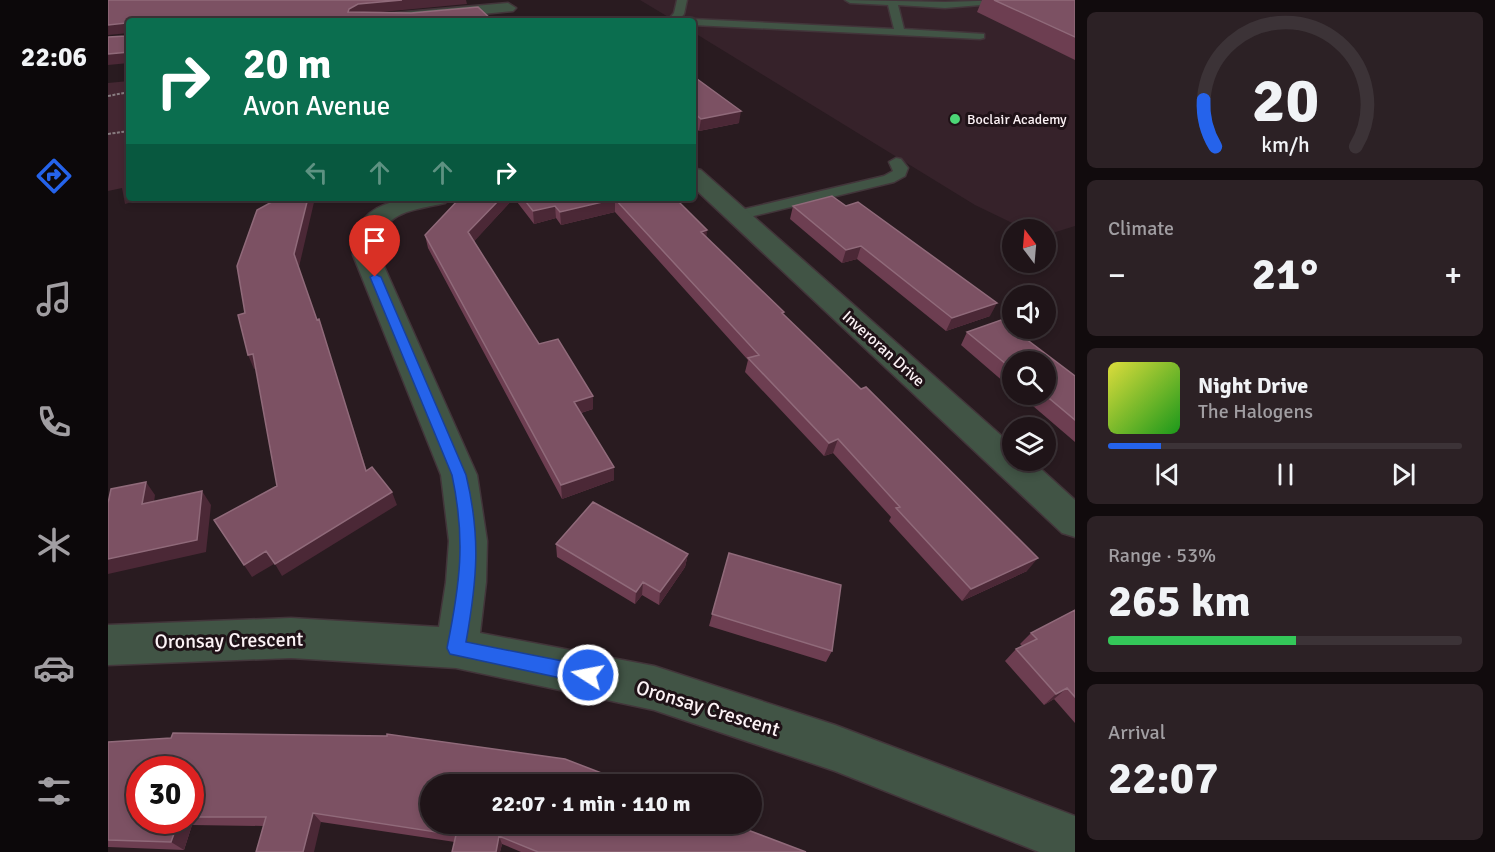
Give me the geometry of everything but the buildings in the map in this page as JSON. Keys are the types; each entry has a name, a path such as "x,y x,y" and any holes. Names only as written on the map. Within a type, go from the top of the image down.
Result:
{"street":[{"path":"394,18 508,8"},
{"name":"Inveroran Drive","path":"696,178 1075,522"},
{"path":"423,201 405,205 386,213 373,222 366,233 364,244 366,255 459,475 470,547 467,591 456,648"},
{"name":"Oronsay Crescent","path":"108,645 291,638 456,648 654,688 835,748 1075,841"}],"lane":[{"path":"675,18 680,14 682,0"},
{"path":"850,0 945,5 1004,0"},
{"path":"892,2 901,17 900,33"},
{"path":"696,22 980,36"},
{"path":"737,215 889,179 900,173 896,162"}],"path":[{"path":"108,96 126,93"},
{"path":"108,134 126,131"}],"shaded area":[{"name":"Boclair Academy","path":"640,0 1075,0 1075,226 1056,232 1056,219 1004,219 975,205 696,34 696,18 670,18"},
{"path":"126,81 126,201 135,201 125,204 122,188 108,191 108,83"}],"place":[{"name":"Boclair Academy","path":"955,119"}],"route":[{"path":"375,277 459,475 467,509 470,547 467,591 456,648 588,675"}]}
